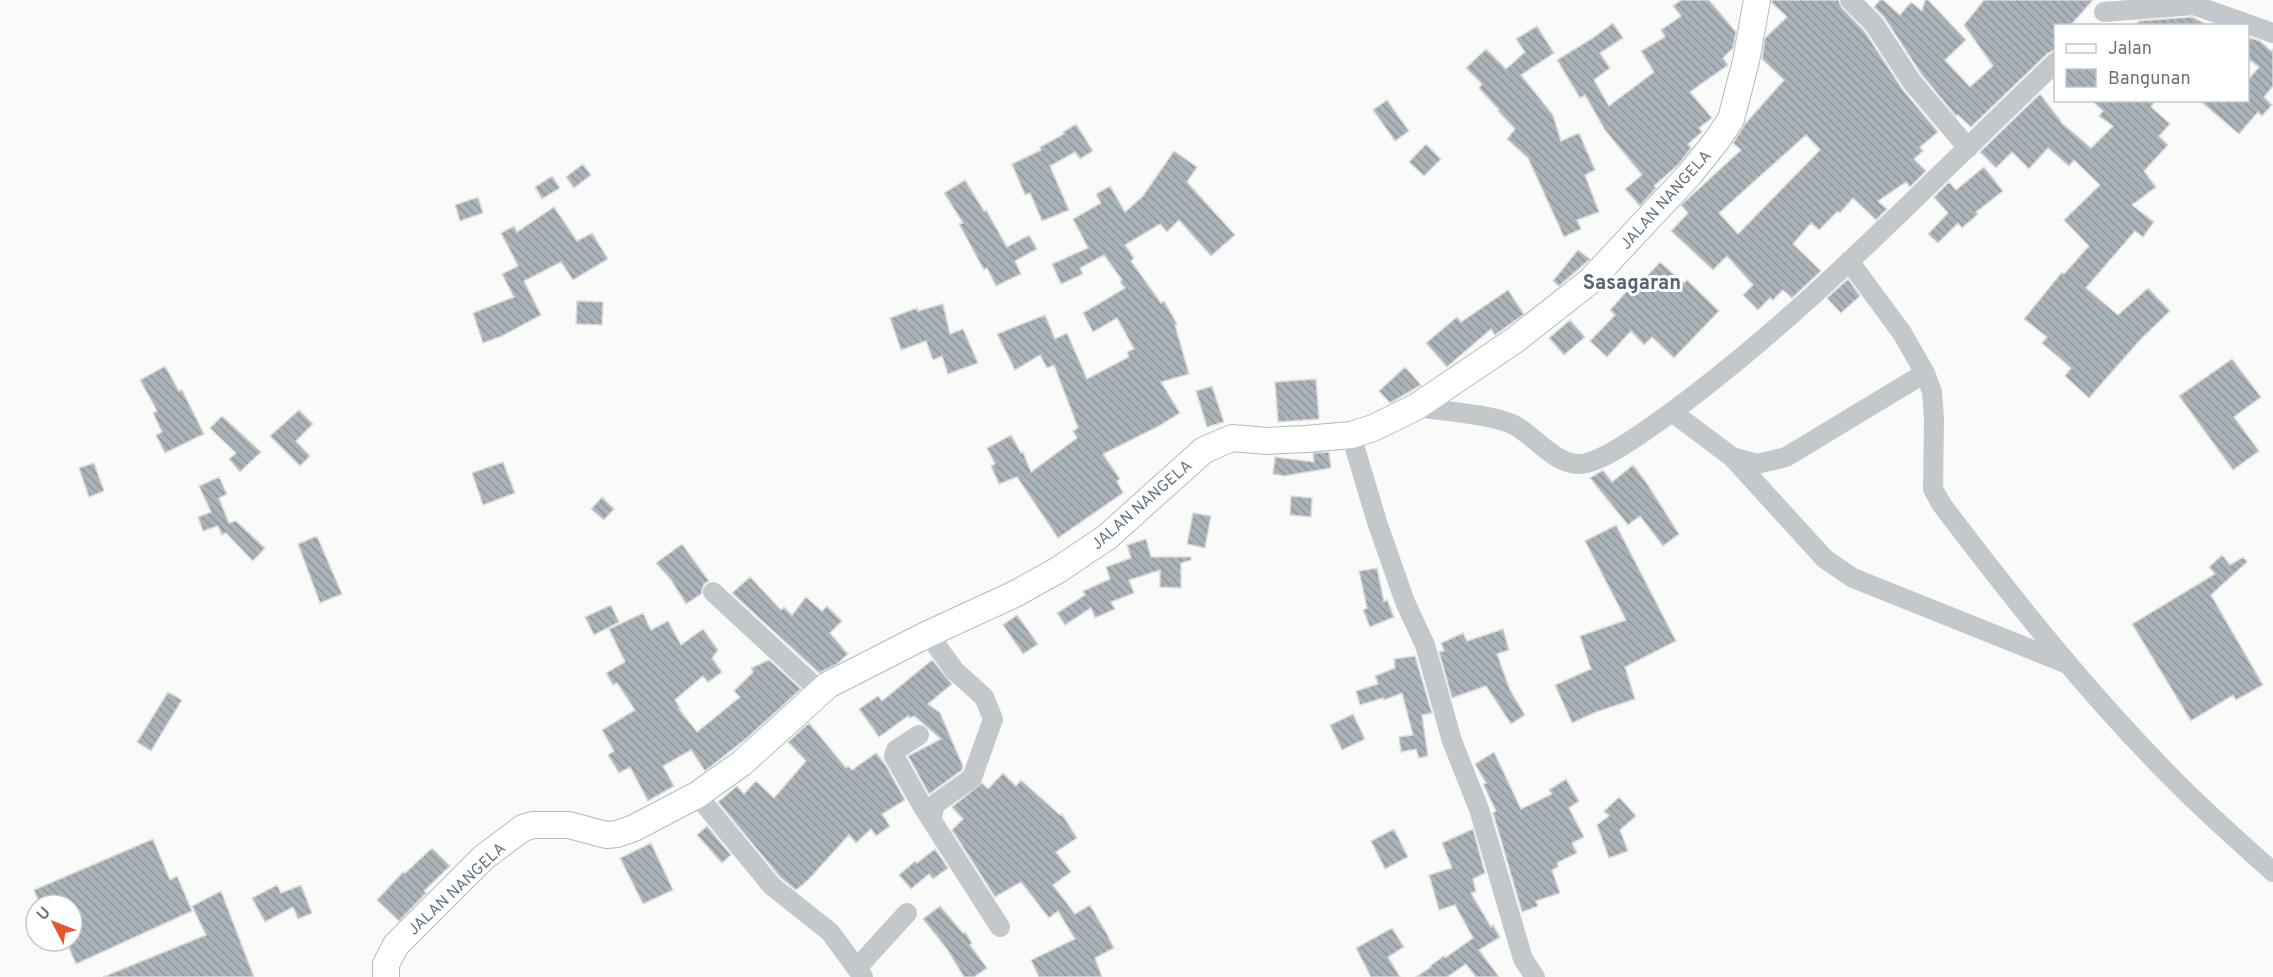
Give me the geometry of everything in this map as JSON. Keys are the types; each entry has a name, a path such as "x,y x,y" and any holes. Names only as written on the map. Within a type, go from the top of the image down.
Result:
{"main road":[{"name":"JALAN NANGELA","path":"386,977 386,964 396,945 484,857 523,828 533,825 569,825 606,835 634,828 697,795 742,763 820,691 846,675 1015,594 1058,570 1107,537 1204,450 1232,438 1267,441 1352,435 1373,428 1416,407 1515,340 1590,281 1690,174 1718,140 1731,119 1746,61 1757,0"}],"street":[{"path":"1850,0 1874,24 1912,82 1968,148"},
{"path":"2102,12 2194,4 2248,24"},
{"path":"2249,24 2273,33"},
{"path":"1416,407 1494,419 1513,425 1567,462 1580,465 1628,443 1672,412 1757,344 1849,261 2054,63"},
{"path":"1849,261 1902,333 1925,373 1932,392 1934,419 1933,489 1942,505 2007,591 2068,664 2182,789 2273,872"},
{"path":"1732,457 1757,464 1786,457 1925,373"},
{"path":"1672,412 1732,457 1825,559 1852,578 2068,664"},
{"path":"1352,435 1377,522 1406,602 1425,645 1452,741 1479,809 1523,959 1535,977"},
{"path":"712,592 820,691"},
{"path":"928,634 946,660 984,697 993,718 993,724 972,778 938,802 934,807 932,818"},
{"path":"919,735 896,750 894,756 917,797 1000,927"},
{"path":"697,795 772,886 830,932 860,973 907,913"}],"building":[{"path":"1681,0 1709,0 1736,32 1733,48 1723,58 1728,65 1690,92 1712,118 1699,128 1702,132 1688,144 1691,148 1679,164 1654,186 1656,188 1640,206 1625,189 1642,175 1605,130 1585,95 1580,98 1557,60 1613,23 1623,38 1600,53 1610,68 1594,80 1609,106 1654,72 1641,51 1665,37 1661,30 1681,16 1673,6"},
{"path":"1772,0 1838,0 1842,8 1865,32 1903,90 1938,132 1920,147 1923,151 1914,159 1926,171 1910,187 1906,182 1878,201 1887,209 1876,220 1853,198 1840,213 1838,211 1819,230 1811,223 1793,244 1821,271 1792,298 1783,290 1773,300 1770,298 1758,310 1743,295 1753,285 1727,256 1713,270 1671,231 1688,213 1681,205 1741,150 1733,143 1745,124 1784,80 1762,59 1765,38 1787,17 1772,3","holes":["1806,135 1820,150 1738,234 1719,213"]},
{"path":"1880,0 1883,0 1900,15 1911,2 1922,11 1925,0 1928,0 1966,40 1945,60 1970,87 1993,66 1964,25 1984,0 2093,0 2072,24 2054,24 2054,50 2048,53 1971,127 1958,115 1956,116 1922,75 1884,17 1874,7"},
{"path":"2192,17 2206,24 2137,24 2139,21"},
{"path":"1537,26 1554,53 1521,75 1553,115 1561,141 1579,133 1595,170 1585,175 1599,212 1577,220 1581,229 1564,237 1528,158 1507,139 1515,129 1479,88 1482,84 1466,68 1486,49 1506,69 1525,52 1516,39"},
{"path":"2249,38 2260,41 2271,51 2273,49 2273,86 2264,97 2272,105 2262,116 2258,112 2239,134 2201,102 2249,102 2249,79 2259,67 2249,60"},
{"path":"2040,94 2063,124 2091,148 2113,126 2099,116 2103,111 2093,102 2155,102 2151,107 2170,124 2159,136 2168,145 2144,171 2156,187 2132,205 2154,222 2143,237 2135,231 2086,288 2118,315 2148,288 2170,311 2141,339 2089,398 2065,376 2071,368 2042,343 2047,337 2024,319 2062,272 2064,274 2089,246 2064,220 2100,185 2074,160 2069,166 2048,148 2029,169 2012,152 1996,168 1980,152"},
{"path":"1387,100 1409,131 1395,141 1373,110"},
{"path":"1076,124 1093,151 1080,159 1075,152 1050,166 1069,210 1042,221 1030,193 1025,195 1012,164 1041,150 1040,147 1064,134 1063,132"},
{"path":"1426,144 1441,159 1424,176 1409,162"},
{"path":"1174,151 1197,167 1187,182 1235,235 1211,256 1179,220 1167,232 1160,224 1125,245 1134,258 1131,261 1161,303 1164,301 1177,324 1175,325 1189,374 1161,382 1180,413 1103,454 1120,479 1117,481 1123,493 1058,538 1017,477 999,484 991,466 995,464 987,448 1011,435 1021,453 1023,452 1031,472 1077,438 1073,431 1078,428 1054,365 1047,368 1040,355 1015,370 997,334 1045,315 1055,339 1067,333 1087,379 1129,357 1127,352 1134,349 1117,318 1093,332 1083,313 1125,288 1104,255 1080,268 1083,274 1061,284 1052,264 1088,248 1073,219 1101,203 1096,194 1110,186 1125,212 1143,196"},
{"path":"583,164 591,175 574,188 566,177"},
{"path":"1984,167 2003,191 1976,212 1978,214 1962,228 1958,223 1938,243 1928,234 1948,213 1934,197 1949,182 1956,190"},
{"path":"552,176 560,188 542,199 535,187"},
{"path":"965,180 984,211 986,210 1007,247 1029,235 1037,249 1015,261 1021,274 996,286 987,268 984,270 959,224 963,223 944,193"},
{"path":"478,197 483,213 460,221 455,205"},
{"path":"554,207 577,241 592,233 608,259 573,280 561,262 524,281 541,315 502,336 483,343 473,313 514,297 502,274 518,266 501,233 514,226 517,232"},
{"path":"1578,250 1590,259 1559,286 1553,281"},
{"path":"1660,262 1684,283 1687,280 1719,311 1674,358 1652,337 1644,345 1631,331 1607,357 1590,341 1615,315 1610,310 1634,283 1638,286"},
{"path":"1848,279 1860,296 1841,313 1827,298"},
{"path":"1508,290 1524,314 1495,335 1491,329 1447,367 1426,343 1457,317 1461,322"},
{"path":"577,301 603,302 602,325 576,324"},
{"path":"943,304 950,334 963,329 978,363 948,374 942,356 933,360 926,341 901,350 890,318 917,308 918,311"},
{"path":"1570,320 1585,337 1564,355 1549,338"},
{"path":"2232,359 2261,397 2234,417 2259,451 2233,470 2179,396"},
{"path":"165,366 179,391 182,390 204,434 165,453 156,435 162,432 153,413 157,411 140,380"},
{"path":"1405,367 1421,385 1390,403 1379,391"},
{"path":"1316,379 1319,419 1278,422 1275,382"},
{"path":"1212,386 1224,422 1207,427 1196,391"},
{"path":"299,410 313,424 296,441 310,456 300,466 270,436"},
{"path":"222,416 261,452 240,472 229,459 236,453 210,428"},
{"path":"1329,452 1331,468 1284,476 1273,474 1275,457 1314,462 1313,453"},
{"path":"503,462 515,493 483,505 472,473"},
{"path":"94,463 104,491 89,497 79,468"},
{"path":"1633,465 1679,534 1663,546 1640,516 1628,525 1590,478 1603,470 1612,482"},
{"path":"219,477 227,494 219,498 229,523 236,521 265,548 253,561 226,533 222,535 218,526 203,531 198,517 211,512 199,486"},
{"path":"1291,496 1312,498 1311,517 1290,515"},
{"path":"602,497 614,509 604,520 591,509"},
{"path":"1193,513 1211,516 1205,548 1187,544"},
{"path":"1616,525 1676,641 1625,667 1635,699 1572,723 1555,685 1591,669 1580,636 1626,620 1585,541"},
{"path":"317,536 342,594 320,603 298,544"},
{"path":"1146,539 1151,557 1191,557 1191,560 1181,563 1181,588 1160,587 1160,570 1129,580 1134,593 1111,602 1115,609 1095,618 1091,608 1065,625 1057,613 1085,595 1083,591 1110,579 1106,567 1131,558 1127,545"},
{"path":"682,544 709,581 704,584 701,594 686,604 671,580 656,563"},
{"path":"2222,555 2230,565 2243,557 2247,562 2211,595 2263,685 2236,700 2233,695 2191,721 2132,624 2215,574 2209,567"},
{"path":"1377,568 1384,602 1387,600 1394,617 1370,627 1363,610 1367,608 1359,571"},
{"path":"750,577 781,610 784,607 792,615 806,597 822,611 827,606 842,621 830,633 848,654 837,664 819,673 732,593"},
{"path":"611,605 619,622 594,635 585,617"},
{"path":"643,613 651,630 668,621 681,645 703,629 718,650 712,658 722,672 708,682 703,676 675,700 679,709 697,732 740,697 734,691 753,672 751,668 769,660 801,689 747,738 705,771 691,750 663,766 674,786 648,801 630,767 619,773 608,755 614,751 602,730 635,710 617,683 613,685 606,673 625,662 609,629"},
{"path":"1017,615 1038,644 1023,654 1003,625"},
{"path":"1503,629 1509,650 1497,654 1510,690 1525,715 1511,724 1486,686 1452,698 1439,652 1444,651 1441,643 1463,633 1467,641"},
{"path":"1415,656 1432,713 1422,715 1428,756 1419,758 1416,749 1401,752 1399,737 1413,735 1402,693 1360,705 1356,691 1378,684 1375,676 1395,668 1394,659"},
{"path":"932,660 952,684 928,704 940,713 963,766 962,770 929,794 908,756 941,739 914,716 910,718 908,716 879,737 859,709 878,696 882,701"},
{"path":"168,692 182,700 151,751 137,742"},
{"path":"1353,714 1365,739 1342,750 1330,725"},
{"path":"809,723 846,768 848,766 852,770 876,753 885,764 905,800 882,814 890,826 876,836 871,829 856,843 849,835 796,890 780,877 718,802 737,786 744,794 756,781 774,798 806,761 788,742"},
{"path":"1494,752 1521,809 1552,794 1549,790 1566,779 1579,801 1569,808 1584,837 1572,843 1577,853 1557,863 1558,867 1552,870 1560,893 1536,901 1538,906 1522,912 1493,813 1496,811 1483,784 1486,783 1475,764"},
{"path":"1003,773 1016,786 1021,780 1060,815 1062,814 1077,838 1056,852 1071,872 1053,885 1075,914 1090,905 1107,934 1114,948 1095,958 1102,977 1039,977 1031,960 1075,939 1058,911 1049,918 1021,882 995,897 952,830 963,819 952,807 982,783 988,789"},
{"path":"1619,797 1636,816 1620,830 1628,851 1609,858 1597,825 1609,816 1604,811"},
{"path":"707,826 731,855 722,863 697,835"},
{"path":"1394,829 1408,857 1385,869 1371,841"},
{"path":"1473,829 1485,873 1473,879 1476,892 1471,893 1491,927 1493,925 1500,937 1479,950 1499,977 1476,977 1466,964 1447,977 1416,977 1473,938 1455,905 1439,910 1429,875 1452,868 1442,843"},
{"path":"153,839 170,880 177,876 192,911 76,964 71,953 84,953 84,893 35,893 34,890"},
{"path":"651,843 673,890 643,904 620,858"},
{"path":"432,848 450,866 424,891 426,893 399,921 377,900 403,872 405,873"},
{"path":"935,849 948,868 933,879 929,874 911,889 899,875 915,861 917,863"},
{"path":"277,885 281,893 301,885 312,913 298,919 293,907 265,922 252,898"},
{"path":"221,891 254,977 103,977 206,935 192,906"},
{"path":"940,906 963,933 965,932 972,943 970,945 987,968 974,977 964,977 947,949 923,919"},
{"path":"1392,928 1404,947 1388,957 1400,977 1371,977 1356,948"}],"district":[{"name":"Sasagaran","path":"1632,282"}]}
